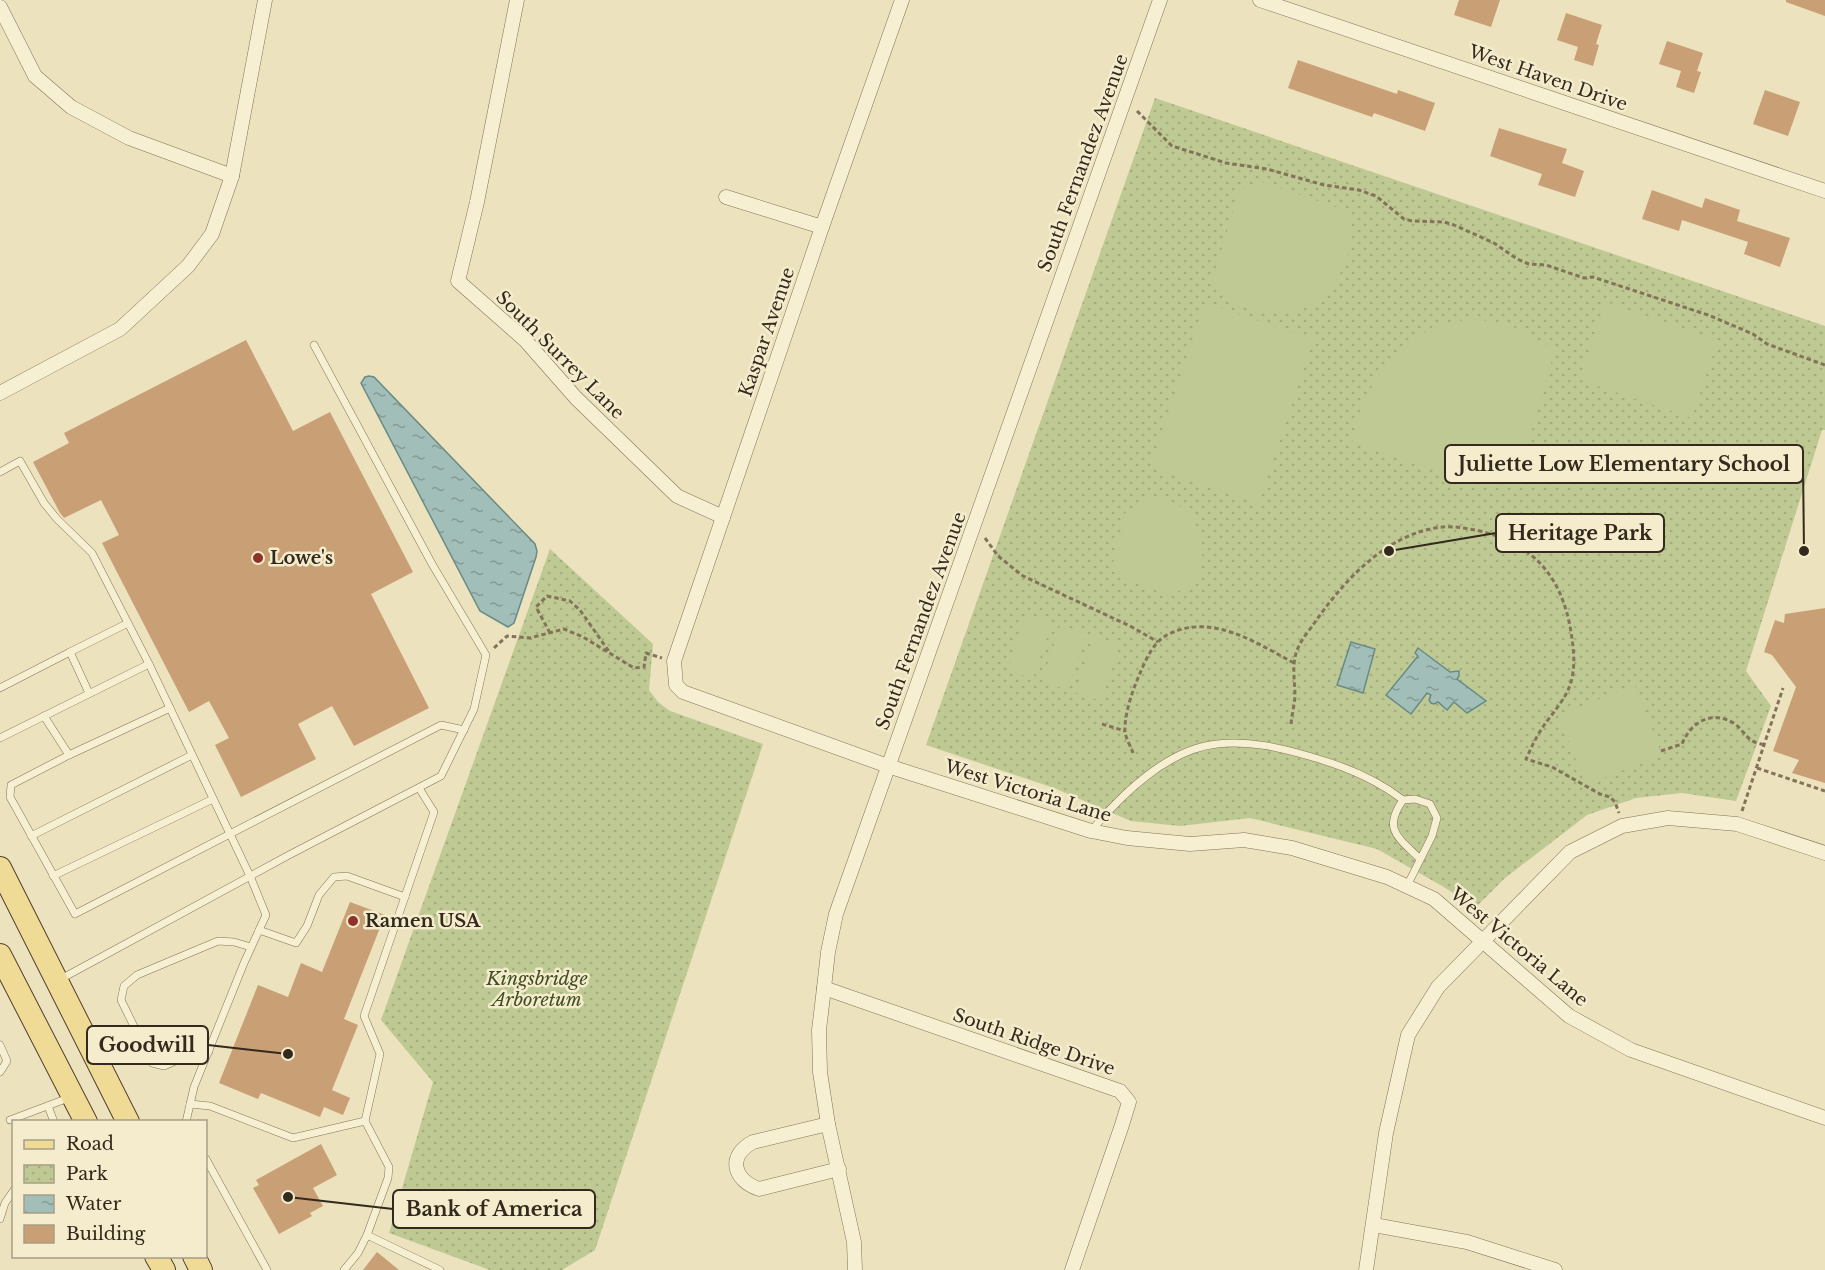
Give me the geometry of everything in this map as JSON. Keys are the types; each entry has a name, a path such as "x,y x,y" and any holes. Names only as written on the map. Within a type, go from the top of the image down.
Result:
{"main road":[{"path":"0,868 127,1120"},
{"path":"2,966 85,1120"}],"street":[{"path":"0,393 120,329 154,300 188,266 212,234 232,176 265,0"},
{"name":"South Surrey Lane","path":"517,0 477,202 458,281 525,340 576,398 677,496 723,517"},
{"name":"South Fernandez Avenue","path":"855,1270 854,1242 828,1124 820,1072 819,1030 828,952 836,914 1160,0"},
{"name":"West Haven Drive","path":"1260,0 1825,191"},
{"name":"Kaspar Avenue","path":"675,678 674,662 900,1"},
{"path":"0,7 35,76 70,107 129,138 232,176"},
{"path":"726,197 822,227"},
{"name":"West Victoria Lane","path":"675,678 676,685 683,692 888,766 1091,831 1127,838 1190,844 1244,840 1292,848 1387,877 1434,899 1569,1016 1631,1050 1825,1118"},
{"path":"1366,1270 1386,1133 1408,1035 1438,987 1570,852 1622,826 1668,818 1737,824 1825,853"},
{"name":"South Ridge Drive","path":"824,988 1120,1091 1129,1101 1072,1270"},
{"path":"828,1124 753,1142 745,1146 738,1156 736,1168 740,1178 747,1185 759,1189 839,1169"},
{"path":"1374,1225 1467,1242 1555,1270"}],"lane":[{"path":"57,981 441,776 474,709 486,655 432,564 314,345"},
{"path":"0,472 20,461 44,503 92,553 149,664 250,876 266,915 194,1087 186,1120"},
{"path":"0,688 128,623"},
{"path":"70,652 89,693"},
{"path":"0,738 149,664"},
{"path":"170,708 69,754 11,785 9,797 75,914 441,725 464,730"},
{"path":"44,716 69,754"},
{"path":"1091,831 1129,790 1154,771 1186,752 1216,744 1257,744 1346,767 1393,792 1403,800 1415,799 1430,804 1437,818 1432,836 1407,886"},
{"path":"31,836 192,755"},
{"path":"344,1270 358,1253 367,1236 388,1178 389,1167 364,1121 380,1054 364,1016 434,812 419,788"},
{"path":"53,876 213,799"},
{"path":"1403,800 1395,811 1392,824 1395,834 1420,859"},
{"path":"259,930 296,943 307,926 319,894 334,877 347,876 405,897"},
{"path":"209,1051 195,1052 164,1066 152,1063 121,1000 124,986 137,975 218,941 234,942 251,947"},
{"path":"0,1045 7,1061 0,1072"},
{"path":"10,1120 74,1096"},
{"path":"190,1104 210,1106 293,1138 364,1121"},
{"path":"48,1106 53,1120"},
{"path":"207,1161 267,1270"},
{"path":"0,1219 5,1203 12,1193"},
{"path":"367,1236 440,1270"}],"path":[{"path":"1125,99 1172,146 1226,164 1267,169 1324,185 1368,193 1376,196 1404,219 1454,225 1494,243 1517,259 1529,264 1546,265 1584,278 1593,277 1708,315 1753,334 1767,344 1825,365"},
{"path":"1291,724 1295,698 1294,663 1298,647 1335,595 1385,548 1434,528 1458,526 1507,539 1529,553 1554,580 1569,624 1574,651 1574,673 1567,696 1539,733 1526,759 1552,767 1600,794 1610,797 1615,802 1622,826"},
{"path":"984,536 998,556 1023,576 1132,627 1158,642"},
{"path":"550,633 536,606 547,596 570,602 580,610 611,654"},
{"path":"1133,753 1125,731 1129,704 1137,681 1158,642 1170,633 1186,628 1220,629 1294,663"},
{"path":"486,655 507,636 530,638 564,629 583,637 634,668 644,667 646,653 674,662"},
{"path":"1737,824 1783,688"},
{"path":"1661,751 1682,744 1686,733 1692,727 1703,719 1714,718 1733,722 1750,740 1765,745"},
{"path":"1102,724 1125,731"},
{"path":"1757,768 1825,791"}],"green space":[{"path":"1155,98 1825,326 1825,430 1822,430 1746,671 1771,706 1736,801 1682,793 1636,798 1587,815 1505,878 1476,907 1377,849 1250,818 1180,826 1131,821 1054,788 926,745"},
{"path":"1259,181 1351,212 1352,245 1340,274 1323,297 1301,310 1269,314 1237,306 1211,285 1239,191"},
{"path":"1606,302 1718,340 1692,418 1580,380"},
{"path":"1205,303 1314,339 1259,503 1151,467"},
{"path":"1475,318 1520,329 1555,350 1518,477 1492,488 1352,442 1362,404 1378,376 1400,350 1434,326"},
{"path":"1160,499 1179,506 1189,514 1194,520 1202,547 1199,573 1194,580 1171,596 1124,579 1113,563 1125,513 1144,500"},
{"name":"Kingsbridge Arboretum","path":"550,549 653,644 649,690 658,702 670,711 763,744 595,1250 562,1270 490,1270 389,1233 433,1082 381,1020"},
{"path":"1026,614 1052,623 1033,679 1008,670"},
{"path":"1060,626 1086,634 1067,690 1042,681"},
{"path":"1094,637 1120,645 1101,701 1076,693"},
{"path":"1635,685 1662,755 1586,785 1558,715"}],"water":[{"path":"365,377 374,377 535,544 536,557 514,623 508,627 480,611 361,383"},
{"path":"1351,642 1375,649 1363,693 1337,685"},
{"path":"1418,648 1450,672 1459,671 1457,679 1486,701 1467,713 1454,702 1447,710 1438,702 1431,703 1429,700 1431,695 1427,693 1411,714 1386,695 1418,656 1415,653"}],"building":[{"path":"1459,0 1500,0 1491,27 1454,15"},
{"path":"1786,0 1825,0 1825,16 1786,2"},
{"path":"1566,13 1602,25 1593,66 1574,60 1578,47 1557,40"},
{"path":"1667,41 1703,53 1697,71 1701,72 1694,93 1676,87 1681,71 1659,64"},
{"path":"1298,60 1397,94 1398,90 1435,103 1425,131 1374,113 1372,117 1288,88"},
{"path":"1765,90 1800,102 1788,136 1753,124"},
{"path":"1499,128 1567,149 1562,163 1584,171 1575,197 1538,185 1542,174 1490,156"},
{"path":"1652,190 1702,208 1705,198 1740,210 1737,221 1790,238 1780,267 1744,254 1748,242 1682,220 1679,231 1642,219"},
{"name":"Lowe's","path":"246,340 293,431 330,412 413,572 371,594 429,708 354,746 332,706 298,724 316,759 241,797 215,745 229,738 209,701 189,712 102,543 119,535 101,500 64,518 33,462 69,443 64,433"},
{"path":"1825,608 1825,783 1792,773 1799,760 1773,751 1796,687 1772,655 1764,652 1775,620 1784,623 1785,614"},
{"path":"350,902 385,915 344,1019 358,1025 332,1090 350,1098 343,1115 324,1107 320,1117 261,1093 258,1099 219,1083 258,985 288,997 301,963 322,972"},
{"path":"321,1144 337,1175 313,1188 323,1206 310,1213 312,1216 279,1234 253,1188 259,1185 256,1180"},
{"path":"377,1252 399,1270 363,1270"}],"place":[{"name":"Heritage Park","path":"1389,551"},
{"name":"Juliette Low Elementary School","path":"1804,551"},
{"name":"Lowe's","path":"258,558"},
{"name":"Ramen USA","path":"353,921"},
{"name":"Goodwill","path":"288,1054"},
{"name":"Bank of America","path":"288,1197"}]}
